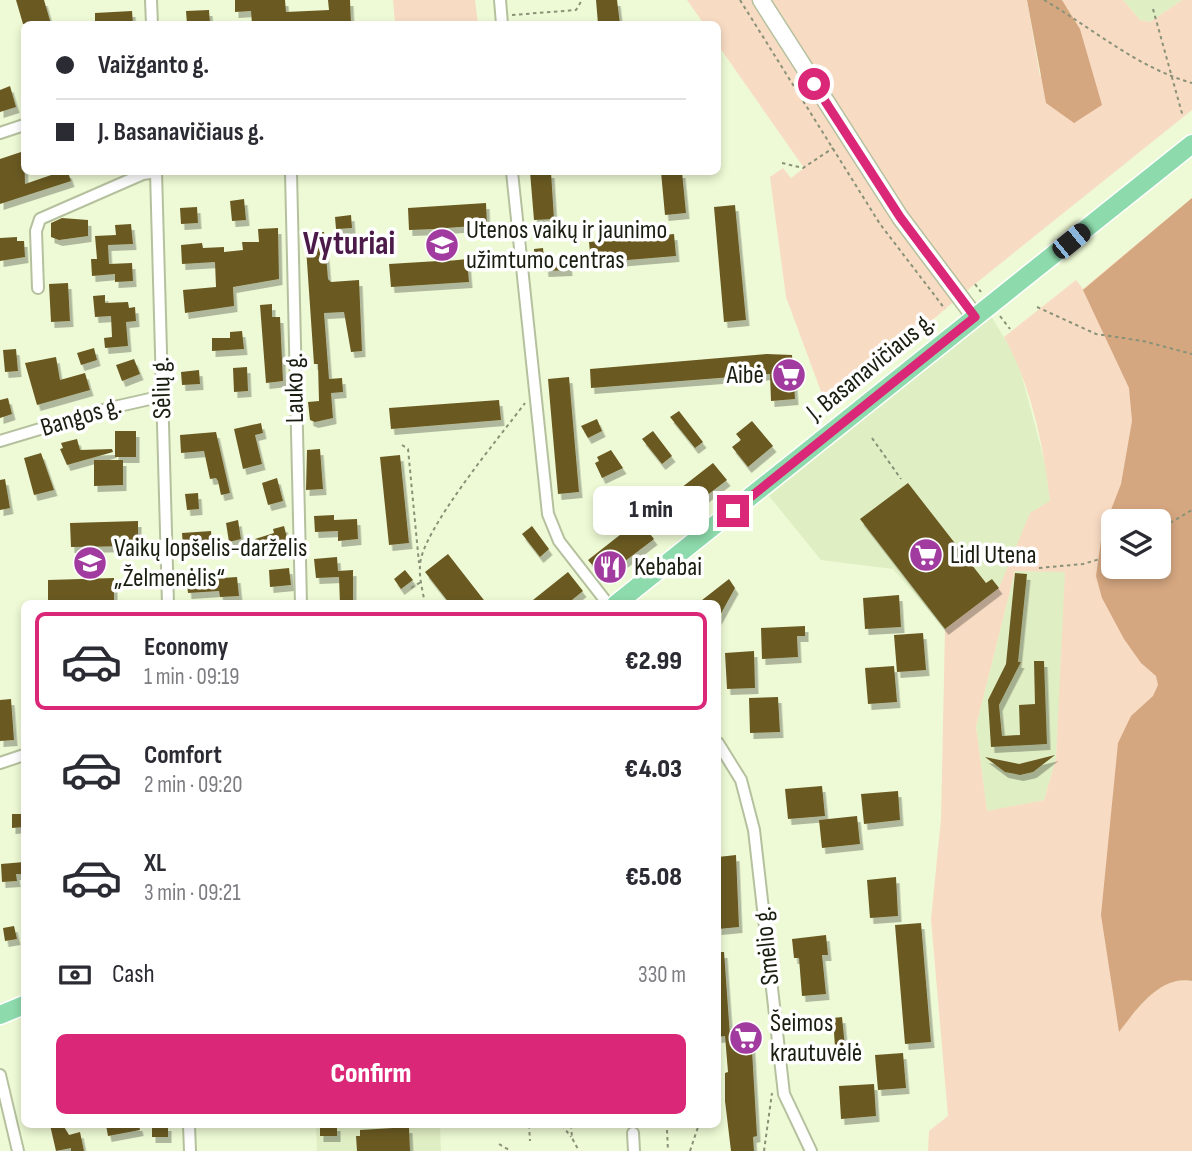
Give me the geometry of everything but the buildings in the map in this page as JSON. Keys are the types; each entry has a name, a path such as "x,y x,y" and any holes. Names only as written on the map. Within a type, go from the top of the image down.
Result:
{"main road":[{"path":"761,0 900,217 975,317"},
{"name":"J. Basanavičiaus g.","path":"621,600 1192,144"},
{"path":"0,1015 21,1006"}],"street":[{"path":"151,0 152,21"},
{"path":"500,0 502,20"},
{"path":"0,133 21,126"},
{"path":"38,288 36,231 40,219 140,175"},
{"name":"Sėlių g.","path":"156,175 168,600"},
{"name":"Lauko g.","path":"291,175 301,600"},
{"path":"512,175 548,514 559,541 605,600"},
{"name":"Bangos g.","path":"0,442 110,408 163,396"},
{"name":"Smėlio g.","path":"721,748 741,780 754,831 782,1078 785,1094 811,1151"},
{"path":"0,763 21,756"},
{"path":"0,1075 18,1151"},
{"path":"189,1128 190,1151"},
{"path":"633,1133 634,1151"}],"path":[{"path":"502,20 576,10 582,0"},
{"path":"740,0 880,224 945,309"},
{"path":"1044,0 1131,56 1172,78 1192,83"},
{"path":"1153,9 1183,117"},
{"path":"782,163 803,168 834,148"},
{"path":"1037,307 1096,334 1143,341 1192,354"},
{"path":"419,564 431,537 463,484 536,390"},
{"path":"872,438 901,479"},
{"path":"401,444 408,449 424,600"},
{"path":"1171,522 1192,510"},
{"path":"1039,568 1083,564 1101,559"},
{"path":"411,588 422,582"},
{"path":"764,1151 771,1095 774,1086 782,1078"},
{"path":"529,1128 530,1141"},
{"path":"564,1128 579,1151"},
{"path":"571,1128 572,1138"},
{"path":"690,1151 698,1128"},
{"path":"667,1130 668,1151"},
{"path":"499,1144 511,1151"}],"shaded area":[{"path":"393,0 475,0 478,21 395,21"},
{"path":"687,0 1027,0 1040,76 1080,29 1062,0 1123,0 1140,20 1150,22 1182,0 1192,0 1192,110 970,288 864,378 823,397 786,297 770,177 783,168 791,178 804,168 721,49 721,21 702,21"},
{"path":"1027,0 1062,0 1080,29 1102,105 1074,123 1046,103"},
{"path":"1123,0 1182,0 1150,22 1140,20"},
{"path":"1192,198 1192,927 1119,1031 1160,988 1170,983 1192,981 1192,1151 928,1151 929,1131 948,1116 931,919 941,819 945,629 999,588 1030,513 1050,501 1035,416 1022,375 1004,337 1076,280 1083,289","holes":["1015,571 1065,572 1056,759 1044,800 987,811 976,726"]},
{"path":"1192,198 1192,981 1169,983 1159,989 1141,1005 1119,1032 1101,915 1118,743 1131,716 1153,696 1158,685 1156,676 1141,663 1124,639 1102,598 1096,576 1101,540 1101,579 1171,579 1171,509 1111,509 1121,484 1132,421 1129,388 1083,290"},
{"path":"991,316 1018,361 1047,471 1050,501 1012,559 999,588 945,629 893,569 821,560 769,496"},
{"path":"1015,571 1066,572 1056,759 1044,800 987,812 976,726"},
{"path":"316,1128 440,1128 441,1151 317,1151"}],"place":[{"name":"Utenos vaikų ir jaunimo užimtumo centras","path":"442,245"},
{"name":"Aibė","path":"789,375"},
{"name":"Lidl Utena","path":"926,555"},
{"name":"Vaikų lopšelis-darželis „Želmenėlis“","path":"90,563"},
{"name":"Kebabai","path":"610,567"},
{"name":"Šeimos krautuvėlė","path":"746,1038"}],"district":[{"name":"Vyturiai","path":"349,244"}],"route":[{"path":"733,511 975,317 900,217 814,84"}]}
